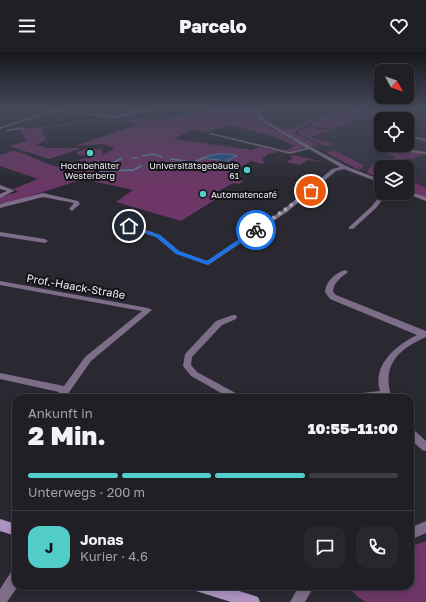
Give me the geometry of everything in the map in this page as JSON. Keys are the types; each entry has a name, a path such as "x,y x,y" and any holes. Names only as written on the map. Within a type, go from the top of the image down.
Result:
{"main road":[{"path":"0,525 12,529"},
{"path":"214,590 253,602"}],"street":[{"path":"211,134 290,153 310,148"},
{"path":"285,134 332,161 374,179"},
{"path":"414,137 426,140"},
{"path":"414,151 426,153"},
{"path":"129,226 158,236 177,252 208,263 285,211 334,170 344,167"},
{"path":"0,187 11,192 0,196"},
{"path":"0,206 43,195 76,202 78,204 72,209"},
{"path":"414,195 426,199"},
{"path":"351,228 380,200"},
{"path":"0,234 45,241"},
{"path":"344,272 335,277 329,288 329,292 333,297 425,335"},
{"name":"Prof.-Haack-Straße","path":"0,283 148,310 88,359 66,390"},
{"path":"231,394 194,374 187,366 188,356 219,323 233,317"},
{"path":"386,394 384,376 388,363 395,352 406,343 425,335"},
{"path":"0,376 66,390 63,394"},
{"path":"414,436 426,447"},
{"path":"414,532 426,527"},
{"path":"0,601 12,583"},
{"path":"297,602 304,590"}],"shaded area":[{"path":"22,134 43,134 47,139 36,145 48,148 82,148 49,159 9,146 27,141"},
{"path":"111,134 184,134 174,139 252,150 259,147 279,152 266,154 267,156 262,157 264,160 262,161 265,162 262,164 251,161 230,173 235,175 231,178 244,181 239,184 233,183 219,191 224,194 181,221 116,202 133,190 83,179 6,204 0,203 0,197 18,192 13,189 38,179 0,166 0,155 12,151 19,152 56,166 65,167 72,166 78,160 96,156 78,155 77,152 85,149 101,149 103,152 101,155 111,151 114,148 104,144 75,146"},
{"path":"263,134 281,134 304,147 293,152 285,151 295,146"},
{"path":"286,134 295,134 318,145 310,147"},
{"path":"298,134 320,134 310,137 334,144 327,146"},
{"path":"309,134 374,134 374,152 414,152 414,134 426,134 426,197 414,192 414,160 374,160 374,176 294,138"},
{"path":"414,149 426,152 426,155 423,154 412,159 406,158 401,160 390,160 396,157 385,153 414,152"},
{"path":"334,150 364,166 359,170 326,153"},
{"path":"293,155 322,162 307,160 300,165 286,162 293,158 290,157"},
{"path":"372,164 374,164 374,176 367,173"},
{"path":"414,182 426,188 426,197 414,192"},
{"path":"426,541 426,602 366,602 351,590 414,590 414,546"}],"water":[{"path":"216,154 230,154 237,156 228,160 221,166 217,165 221,163 220,160 201,158"}],"waterway":[{"path":"142,156 153,154 162,157"},
{"path":"101,169 122,158"},
{"path":"132,158 137,158"},
{"path":"170,159 186,161"},
{"path":"190,163 202,159"},
{"path":"135,169 141,166"},
{"path":"101,171 134,170"}],"way so far":[{"path":"256,230 285,211 311,191"}],"place":[{"name":"Hochbehälter Westerberg","path":"90,153"},
{"name":"Universitätsgebäude 61","path":"247,170"},
{"name":"Automatencafé","path":"203,194"}],"route":[{"path":"129,226 158,236 165,240 169,247 177,252 208,263 256,230"}]}
